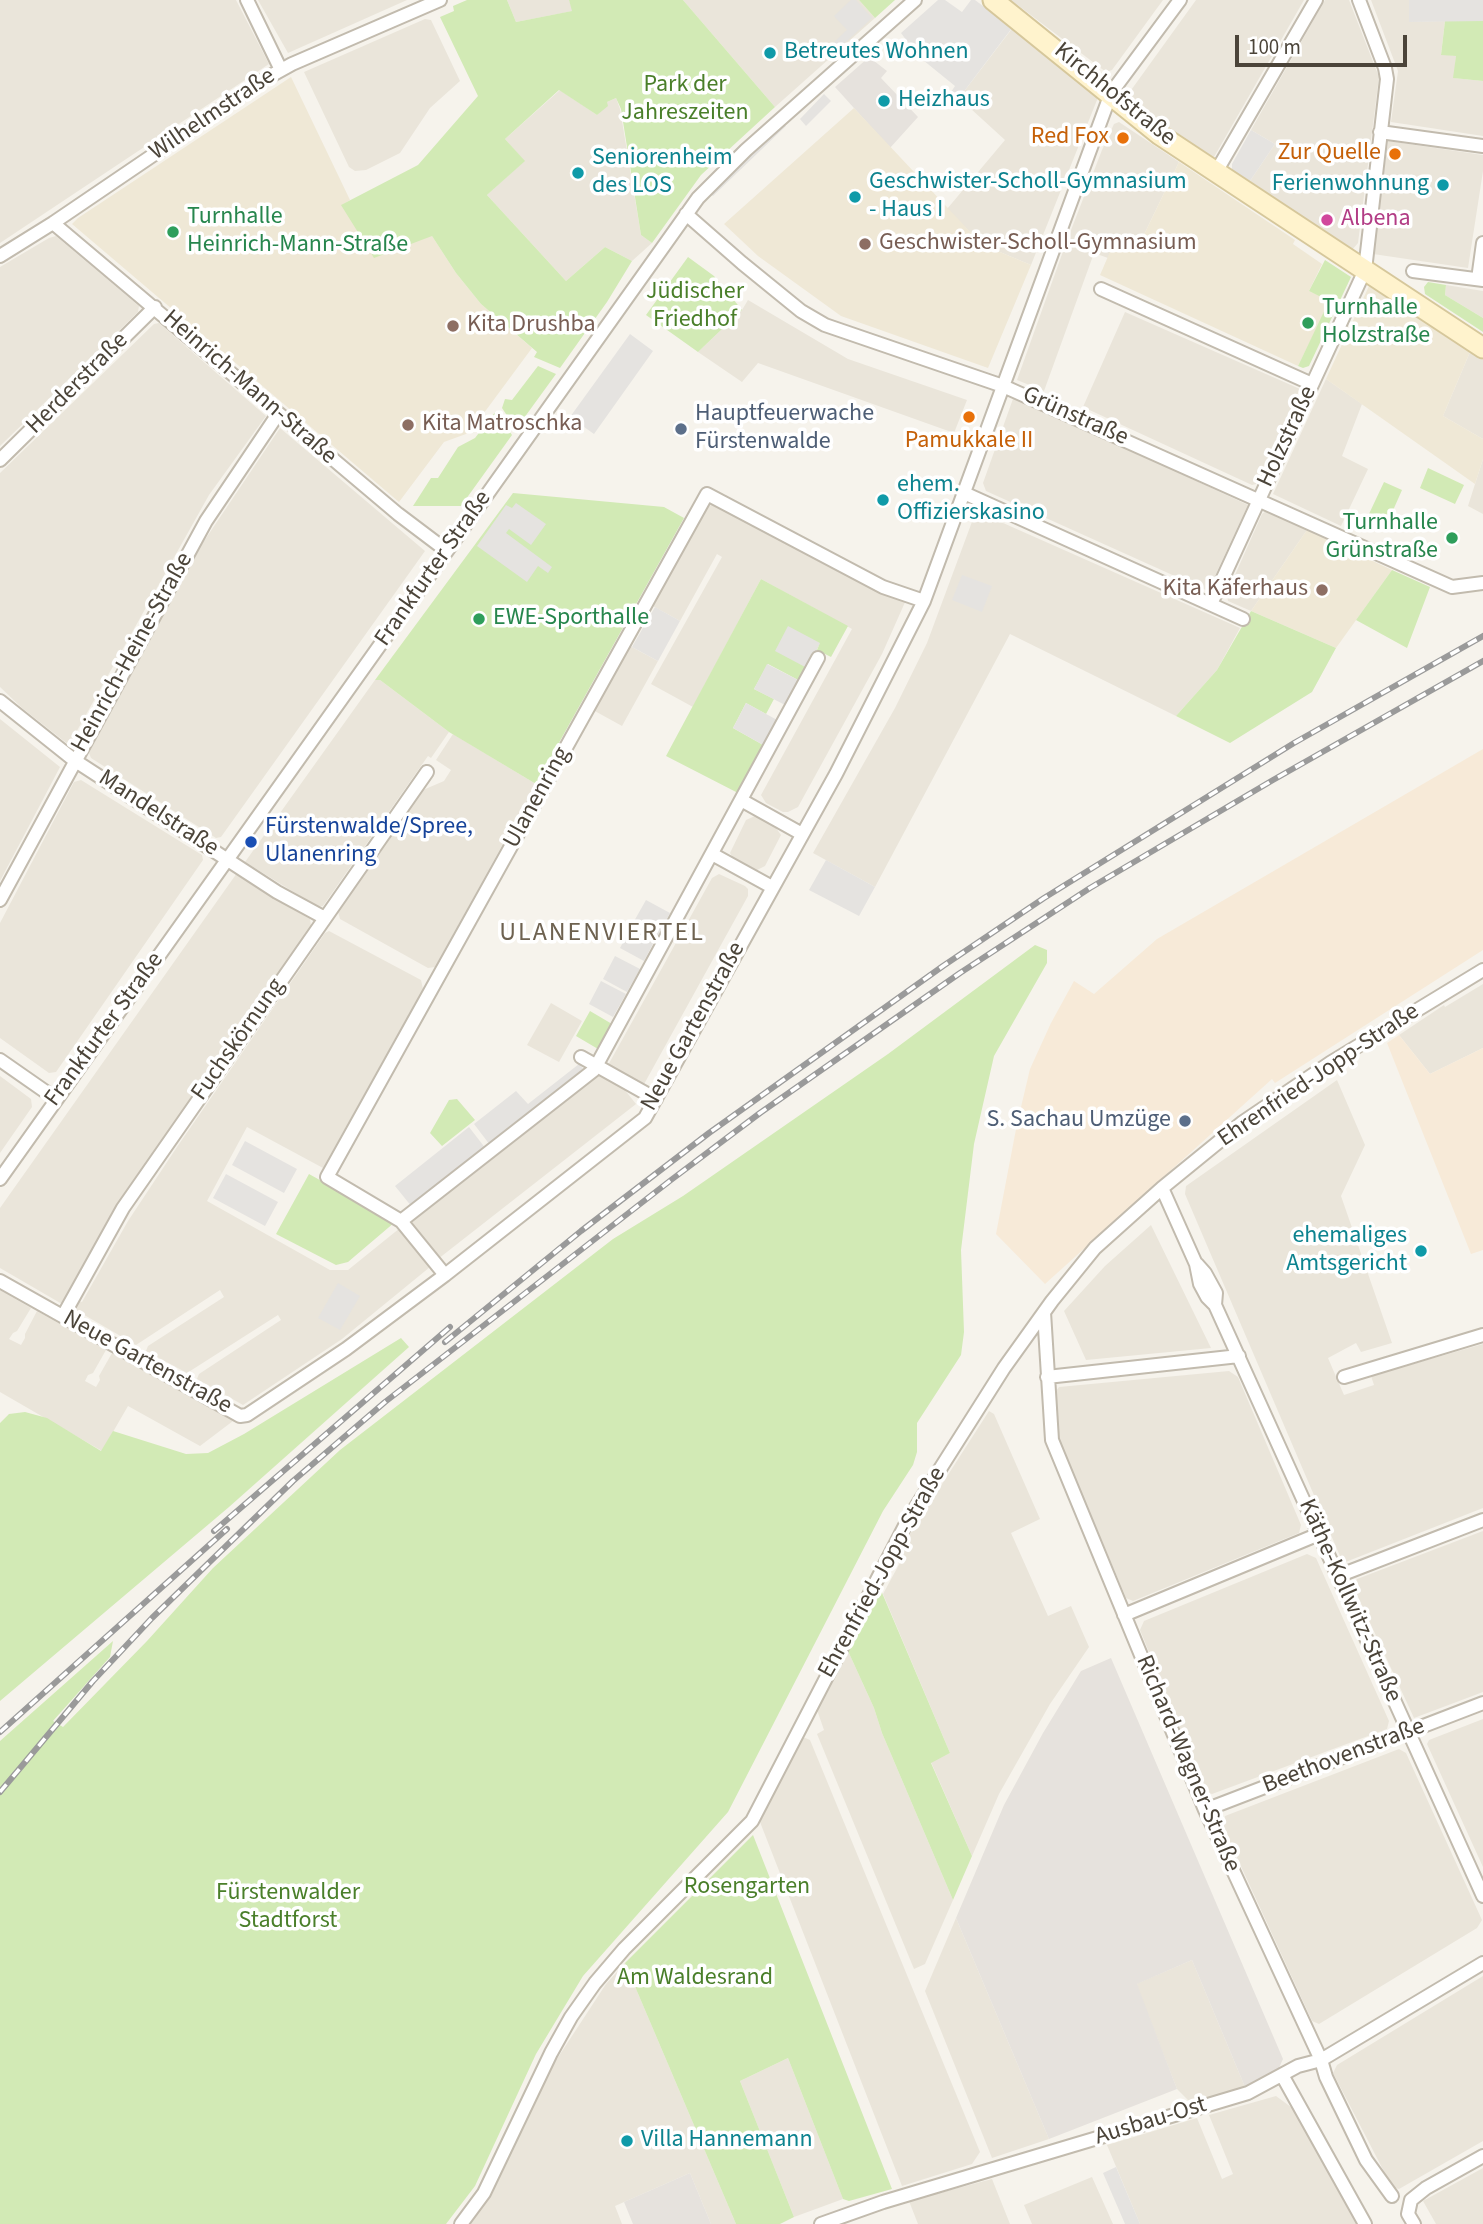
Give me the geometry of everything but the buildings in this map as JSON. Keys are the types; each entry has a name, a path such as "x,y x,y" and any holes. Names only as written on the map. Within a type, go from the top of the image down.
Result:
{"street":[{"path":"247,0 281,70"},
{"name":"Wilhelmstraße","path":"0,256 281,70 440,0"},
{"name":"Frankfurter Straße","path":"0,1179 698,198 746,150 915,0"},
{"name":"Kirchhofstraße","path":"993,0 1160,135 1483,348"},
{"name":"Neue Gartenstraße","path":"0,1280 243,1416 346,1349 645,1118 860,729 924,601 1111,93 1180,0"},
{"path":"1216,172 1315,0"},
{"name":"Holzstraße","path":"1211,604 1365,270 1387,79 1359,0"},
{"path":"1380,132 1483,146"},
{"name":"Grünstraße","path":"686,214 810,318 843,332 1003,386 1452,587 1483,583"},
{"name":"Heinrich-Mann-Straße","path":"53,223 398,514 447,551"},
{"path":"1413,271 1481,279 1483,243"},
{"path":"1101,289 1312,384"},
{"name":"Herderstraße","path":"0,460 155,307"},
{"name":"Heinrich-Heine-Straße","path":"0,900 206,521 278,414"},
{"path":"964,493 1243,619"},
{"name":"Ulanenring","path":"445,1275 401,1221 327,1177 707,494 883,587 924,601"},
{"path":"401,1221 596,1066 818,658"},
{"name":"Mandelstraße","path":"0,701 74,760 277,892 323,918"},
{"name":"Fuchskörnung","path":"63,1316 122,1208 427,772"},
{"path":"741,800 802,834"},
{"path":"712,854 772,887"},
{"name":"Ehrenfried-Jopp-Straße","path":"461,2224 484,2193 551,2053 571,2017 595,1983 624,1949 752,1821 909,1518 1003,1368 1095,1248 1162,1188 1243,1122 1330,1063 1483,970"},
{"path":"581,1057 656,1099"},
{"path":"0,1060 56,1099"},
{"name":"Käthe-Kollwitz-Straße","path":"1162,1188 1196,1264 1200,1284 1216,1306 1483,1896"},
{"name":"Richard-Wagner-Straße","path":"1044,1312 1052,1440 1205,1810 1366,2160 1392,2196"},
{"path":"1344,1377 1483,1335"},
{"path":"1047,1377 1239,1356"},
{"path":"1338,1576 1483,1520"},
{"path":"1124,1615 1319,1534"},
{"name":"Beethovenstraße","path":"1205,1810 1483,1703"},
{"name":"Ausbau-Ost","path":"821,2224 883,2202 1248,2093 1298,2066 1321,2060 1483,1962"},
{"path":"1282,2075 1365,2224"},
{"path":"1414,2224 1408,2214 1411,2200 1426,2188 1483,2155"}],"shaded area":[{"path":"0,0 236,0 269,64 0,243"},
{"path":"258,0 407,0 288,53"},
{"path":"507,0 569,0 573,11 516,22"},
{"path":"683,0 859,0 875,18 775,107"},
{"path":"851,0 856,0 872,18 836,51 831,45 847,30 834,16"},
{"path":"938,0 945,0 962,12 971,0 975,0 1012,28 959,98 951,92 955,86 918,56 901,33"},
{"path":"1011,0 1163,0 1112,70 1106,72"},
{"path":"1196,0 1304,0 1214,157 1179,135 1129,97 1129,93"},
{"path":"1325,0 1349,0 1379,77 1358,243 1352,250 1250,181 1275,144 1251,130"},
{"path":"1371,0 1409,0 1409,22 1445,21 1441,54 1456,56 1454,78 1483,81 1483,136 1391,122 1398,71"},
{"path":"1409,0 1483,0 1483,21 1409,22"},
{"path":"425,19 431,20 460,81 430,108 400,153 366,170 355,171 349,167 304,72"},
{"path":"1014,26 1099,95 1031,265 995,250 976,238 947,209 1005,140 959,98"},
{"path":"869,57 887,71 881,78 918,117 890,148 835,87"},
{"path":"291,77 350,200 342,205 432,236 456,273 481,304 532,348 481,417 466,434 444,442 399,502 72,224"},
{"path":"560,90 597,115 607,102 616,98 641,235 652,243 632,261 605,247 566,281 487,195 524,161 505,139"},
{"path":"824,94 831,101 806,126 800,119"},
{"name":"Geschwister-Scholl-Gymnasium","path":"854,108 976,238 995,250 1031,265 988,368 841,316 758,256 724,224"},
{"path":"1119,122 1179,162 1138,247 1116,238 1108,258 1094,253 1044,391 1017,380 1102,150 1114,124"},
{"path":"783,123 786,126 713,196 710,194"},
{"path":"1251,130 1275,144 1250,181 1232,170 1232,164"},
{"path":"1388,141 1483,155 1483,171 1468,268 1373,254"},
{"path":"1179,162 1295,240 1293,244 1322,264 1309,291 1330,301 1298,366 1100,275 1116,238 1138,247"},
{"path":"56,236 139,306 138,312 0,446 0,267"},
{"path":"1446,285 1483,291 1483,318 1445,295"},
{"path":"1369,286 1470,352 1443,416 1483,439 1483,459 1475,484 1326,379"},
{"path":"748,300 848,359 967,400 954,433 758,363 742,382 698,352 742,310"},
{"path":"1125,312 1300,389 1256,484 1252,485 1083,407"},
{"path":"159,323 266,416 209,495 69,745 0,687 0,473 154,324"},
{"path":"630,334 653,351 594,434 570,417"},
{"path":"1470,352 1483,360 1483,439 1443,416"},
{"path":"1326,379 1362,404 1342,456 1368,469 1341,526 1273,494"},
{"path":"1014,396 1248,505 1208,591 986,491 983,483"},
{"path":"280,428 425,551 221,837 216,838 91,758 89,753 192,559"},
{"path":"1483,459 1483,514 1468,506"},
{"path":"516,503 546,524 531,545 509,529 506,533 552,567 548,573 538,566 527,582 477,546 506,505 512,508"},
{"path":"715,503 906,600 882,654 798,807 788,812 766,803 761,795 852,629 761,579 693,707 651,684 722,557 717,554 680,621 651,605 705,508"},
{"path":"976,511 1240,628 1217,670 1176,716 1010,634 875,887 813,853 895,708 927,643"},
{"path":"1266,511 1307,530 1251,611 1228,601 1227,593 1262,514"},
{"name":"Kita Käferhaus","path":"1307,530 1392,570 1336,648 1251,611"},
{"path":"962,575 992,586 982,612 952,600"},
{"path":"655,607 680,621 658,661 632,647"},
{"path":"788,626 820,643 807,668 775,651"},
{"path":"628,645 658,661 622,726 593,710"},
{"path":"767,664 800,681 787,706 754,689"},
{"path":"375,680 380,680 449,732 431,758 428,756 323,906 318,907 245,862"},
{"path":"746,703 779,721 765,746 733,728"},
{"path":"0,719 60,767 0,881"},
{"path":"453,734 536,784 435,967 428,968 340,919 338,912 423,790 444,781 451,770 436,760"},
{"path":"1483,749 1483,950 1275,1083 1272,1079 1045,1284 996,1234 1030,1069 1074,981 1094,994 1157,939"},
{"path":"81,780 202,855 203,860 56,1072 49,1073 0,1038 0,923 74,782"},
{"path":"755,816 776,828 781,835 765,866 757,870 733,858 730,853 746,820"},
{"path":"826,860 875,887 859,916 809,890"},
{"path":"237,873 310,919 311,926 112,1212 62,1304 0,1268 0,1208"},
{"path":"719,874 745,886 748,896 643,1086 607,1067 712,878"},
{"path":"646,900 670,913 658,936 633,923"},
{"path":"632,925 656,938 644,961 620,948"},
{"path":"329,931 421,980 423,989 323,1168 247,1127 207,1201 330,1270 348,1270 400,1228 430,1267 342,1339 243,1405 197,1379 199,1374 281,1320 278,1315 187,1373 146,1351 148,1346 224,1297 220,1290 136,1345 74,1309 78,1301 82,1302 128,1221 177,1147 325,933"},
{"path":"615,956 640,969 627,992 603,979"},
{"path":"601,981 626,994 613,1017 589,1004"},
{"path":"1483,984 1483,1048 1430,1074 1399,1035 1444,1005 1445,1007"},
{"path":"551,1003 582,1021 559,1062 527,1045"},
{"path":"1399,1035 1430,1074 1483,1048 1483,1250 1471,1254 1387,1043"},
{"path":"579,1064 585,1071 490,1145 474,1124 516,1091 528,1104"},
{"path":"600,1072 620,1084 636,1104 438,1259 409,1221"},
{"path":"0,1076 31,1099 32,1107 0,1153"},
{"path":"1337,1080 1365,1145 1341,1196 1392,1343 1361,1352 1356,1343 1328,1358 1344,1395 1374,1385 1371,1376 1483,1344 1483,1508 1343,1563 1185,1194 1186,1186"},
{"path":"469,1127 486,1149 412,1207 395,1186"},
{"path":"245,1141 297,1169 284,1193 232,1165"},
{"path":"226,1174 278,1202 265,1226 213,1198"},
{"path":"1151,1225 1211,1348 1086,1360 1064,1311 1105,1266"},
{"path":"338,1283 360,1296 340,1330 318,1318"},
{"path":"0,1290 31,1308 9,1339 21,1345 37,1311 106,1350 93,1373 88,1375 85,1381 96,1387 112,1353 233,1421 200,1446 128,1406 102,1451 0,1392"},
{"path":"1229,1371 1238,1377 1301,1525 1299,1533 1133,1601 1126,1598 1057,1434 1054,1394 1059,1387"},
{"path":"989,1411 994,1414 1040,1519 1011,1533 1048,1616 1071,1606 1089,1647 1050,1704 999,1794 972,1856 931,1762 950,1753 883,1594 902,1559 899,1551"},
{"path":"1483,1531 1483,1692 1414,1718 1353,1586 1357,1579"},
{"path":"1307,1554 1316,1558 1389,1721 1387,1729 1212,1794 1206,1792 1140,1630 1144,1621"},
{"path":"848,1651 953,1900 925,1964 914,1969 817,1734 824,1730 817,1710"},
{"path":"1111,1658 1283,2059 1278,2070 1245,2087 1192,1960 1137,1984 1177,2089 1049,2139 956,1918 1004,1805 1043,1733 1081,1671"},
{"path":"1483,1719 1483,1867 1427,1744 1429,1740"},
{"path":"803,1737 810,1740 980,2152 972,2164 902,2186 760,1822"},
{"path":"1399,1749 1406,1753 1482,1920 1477,1928 1319,2024 1312,2021 1222,1825 1225,1816"},
{"path":"956,1918 1049,2139 992,2158 925,1991"},
{"path":"1192,1960 1245,2087 1191,2103 1177,2089 1136,1984"},
{"path":"625,1963 736,2224 711,2224 690,2173 615,2206 622,2224 470,2224 492,2194 551,2068 606,1984"},
{"path":"1483,1976 1483,2141 1399,2189 1392,2187 1333,2073 1337,2065"},
{"path":"788,2058 843,2199 794,2217 740,2081"},
{"path":"1276,2096 1299,2113 1360,2224 1140,2224 1107,2145 1197,2118 1222,2179 1233,2174 1209,2115"},
{"path":"1116,2167 1140,2224 1125,2224 1103,2173"},
{"path":"1483,2168 1483,2224 1436,2224 1423,2201"},
{"path":"690,2173 711,2224 633,2224 624,2202"},
{"path":"1092,2177 1113,2224 1032,2224 1024,2205"},
{"path":"992,2179 1010,2224 918,2224 909,2201"}],"green space":[{"name":"Park der Jahreszeiten","path":"467,0 507,0 516,22 572,11 569,0 683,0 775,107 701,175 652,243 641,235 621,109 616,98 607,102 608,106 597,115 559,90 505,139 525,161 487,195 566,281 605,247 632,261 607,302 560,368 534,357 537,352 481,304 456,273 432,236 374,258 341,205 418,165 478,96 440,17 454,11 453,6"},
{"path":"859,0 895,0 875,18"},
{"path":"1445,21 1483,21 1483,81 1453,78 1456,56 1441,55"},
{"name":"Jüdischer Friedhof","path":"688,257 714,276 742,310 698,352 646,315"},
{"path":"1325,260 1351,277 1309,366 1303,368 1298,366 1329,301 1309,291"},
{"path":"1428,282 1446,285 1445,295 1483,318 1483,332 1425,294 1424,287"},
{"path":"538,366 556,374 516,429 502,408 505,399 512,400"},
{"path":"496,411 512,435 461,506 413,506 431,478 438,478 458,447 475,438"},
{"path":"1428,468 1464,485 1455,504 1420,488"},
{"path":"1384,482 1402,490 1387,524 1368,516"},
{"path":"513,493 664,507 684,518 536,784 449,732 380,680 375,680"},
{"path":"1392,570 1430,587 1407,648 1356,620"},
{"path":"761,579 848,626 831,657 817,650 820,643 800,681 768,664 754,689 774,699 766,714 746,703 733,728 765,746 738,793 666,756"},
{"path":"1251,611 1336,648 1312,692 1230,743 1176,716 1217,670"},
{"name":"Fürstenwalder Stadtforst","path":"1035,945 1047,950 1047,963 994,1056 974,1144 961,1250 964,1332 961,1355 917,1423 917,1452 913,1465 883,1511 728,1812 583,1976 536,2054 475,2186 446,2224 0,2224 0,1741 113,1641 110,1657 53,1721 63,1727 213,1568 340,1450 613,1239 683,1196 888,1054"},
{"path":"590,1011 612,1024 598,1049 576,1036"},
{"path":"457,1099 475,1120 442,1146 430,1133 449,1100"},
{"path":"309,1174 395,1222 348,1262 336,1265 276,1234"},
{"path":"401,1338 409,1347 229,1507 0,1701 0,1423 9,1414 25,1412 47,1418 101,1451 113,1431 186,1454 208,1453 244,1434"},
{"path":"880,1588 950,1753 931,1763 972,1856 953,1900 848,1651"},
{"name":"Am Waldesrand","path":"753,1835 892,2189 849,2201 843,2199 788,2058 740,2081 794,2217 780,2224 736,2224 625,1963"}],"railway":[{"path":"445,1342 581,1231 709,1133 943,966 1044,898 1294,743 1483,636"},
{"path":"0,1792 93,1681 152,1618 293,1481 385,1402 671,1180 760,1113 960,973 1090,888 1483,661"},
{"path":"214,1531 450,1327"},
{"path":"0,1732 227,1529"}],"place":[{"name":"Betreutes Wohnen","path":"770,53"},
{"name":"Heizhaus","path":"884,101"},
{"name":"Red Fox","path":"1123,138"},
{"name":"Zur Quelle","path":"1395,154"},
{"name":"Seniorenheim des LOS","path":"578,173"},
{"name":"Ferienwohnung","path":"1443,185"},
{"name":"Geschwister-Scholl-Gymnasium - Haus I","path":"855,197"},
{"name":"Albena","path":"1327,220"},
{"name":"Turnhalle Heinrich-Mann-Straße","path":"173,232"},
{"name":"Geschwister-Scholl-Gymnasium","path":"865,244"},
{"name":"Turnhalle Holzstraße","path":"1308,323"},
{"name":"Kita Drushba","path":"453,326"},
{"name":"Pamukkale II","path":"969,417"},
{"name":"Kita Matroschka","path":"408,425"},
{"name":"Hauptfeuerwache Fürstenwalde","path":"681,429"},
{"name":"ehem. Offizierskasino","path":"883,500"},
{"name":"Turnhalle Grünstraße","path":"1452,538"},
{"name":"Kita Käferhaus","path":"1322,590"},
{"name":"EWE-Sporthalle","path":"479,619"},
{"name":"Fürstenwalde/Spree, Ulanenring","path":"251,842"},
{"name":"S. Sachau Umzüge","path":"1185,1121"},
{"name":"ehemaliges Amtsgericht","path":"1421,1251"},
{"name":"Villa Hannemann","path":"627,2141"}],"district":[{"name":"ULANENVIERTEL","path":"602,934"}],"park label":[{"name":"Rosengarten","path":"747,1888"}]}
